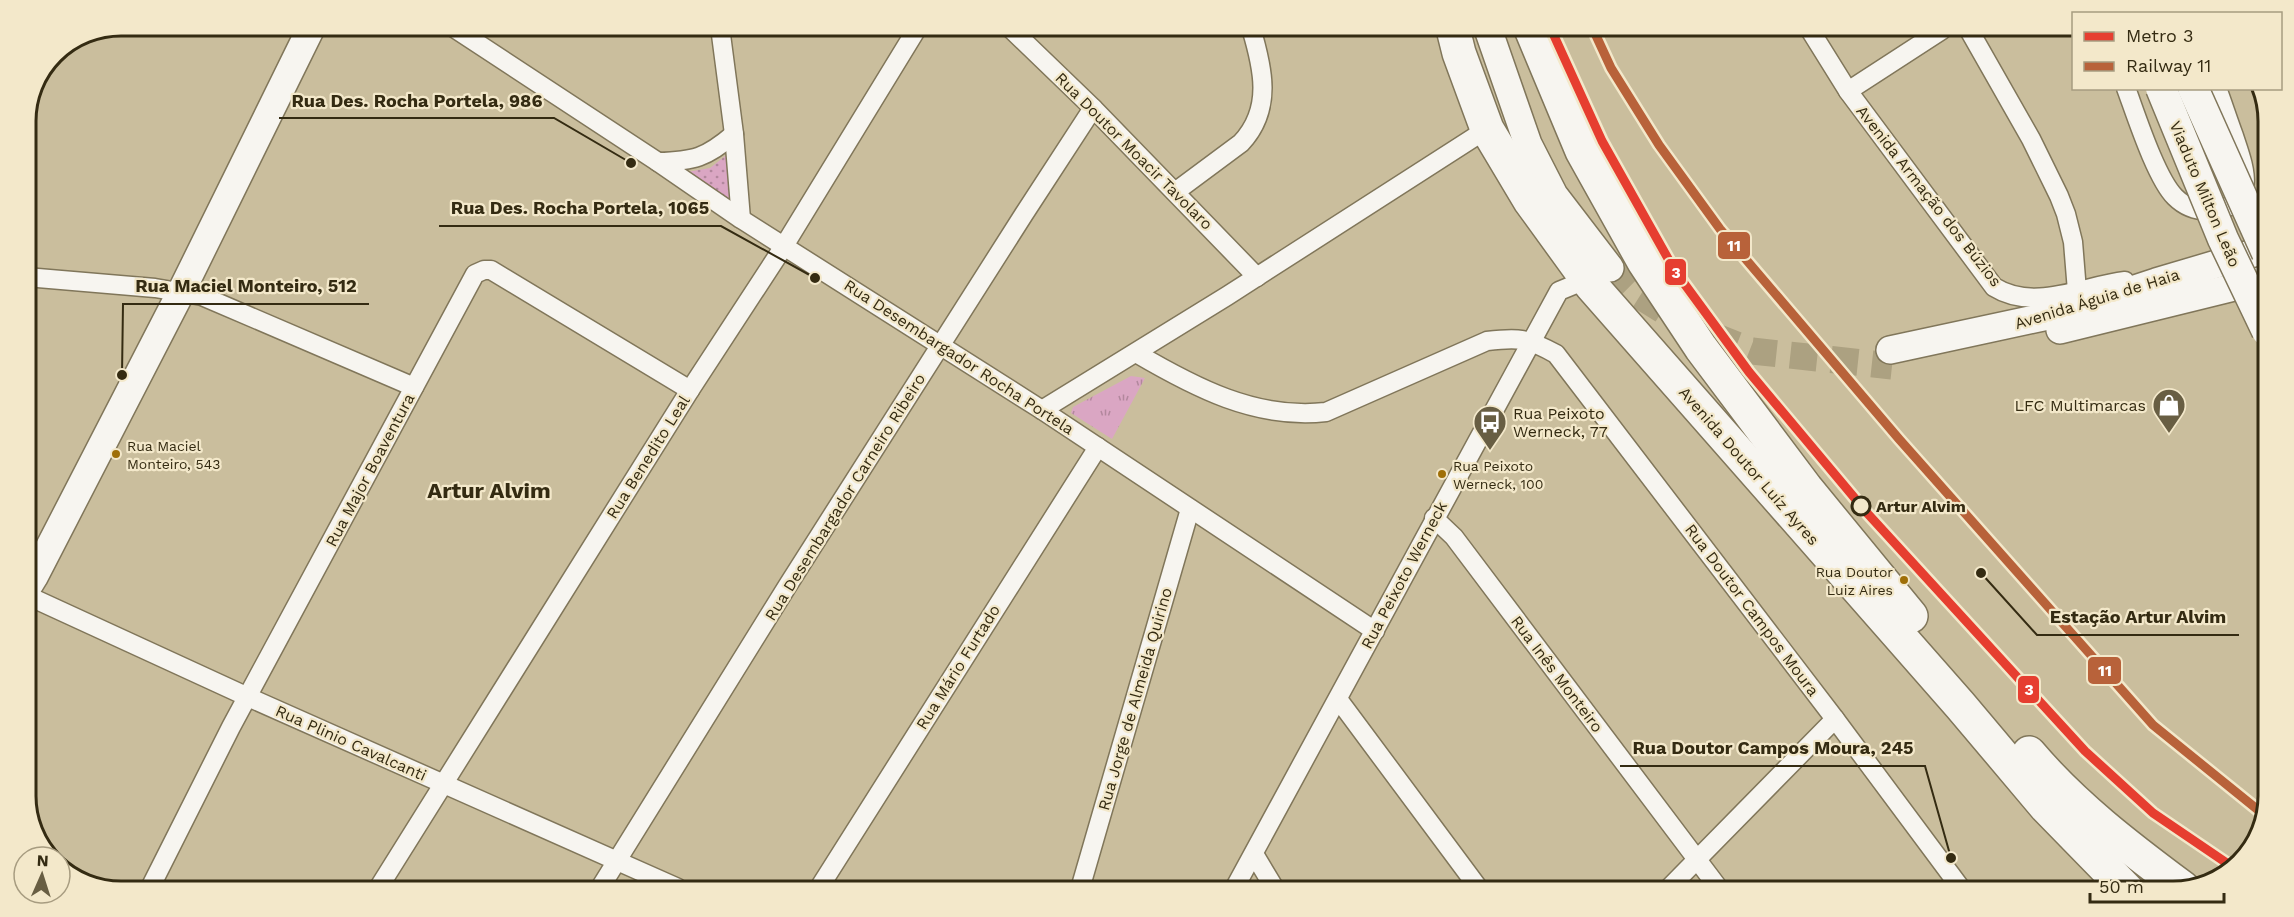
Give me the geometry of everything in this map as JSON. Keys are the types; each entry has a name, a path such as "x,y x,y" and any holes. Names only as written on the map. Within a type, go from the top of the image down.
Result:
{"highway":[{"name":"Avenida Doutor Luíz Ayres","path":"1455,36 1487,129 1530,201 1607,270 1960,705 2046,807 2118,881"},
{"name":"Avenida Doutor Luíz Ayres","path":"1534,36 1582,151 1644,262 1701,348 1806,488 1891,594 2049,777 2127,846 2174,881"}],"main road":[{"path":"36,573 307,36"},
{"path":"1490,36 1528,144 1554,195 1607,270"},
{"path":"1504,36 1541,139 1568,188 1607,270"},
{"name":"Viaduto Milton Leão","path":"2162,90 2223,239 2258,312"},
{"name":"Viaduto Milton Leão","path":"2194,90 2258,231"},
{"name":"Avenida Águia de Haia","path":"2258,254 2156,282 2062,313 1891,358 2067,329 2258,281"}],"street":[{"name":"Rua Desembargador Rocha Portela","path":"465,36 741,219 1042,410 1375,632"},
{"path":"721,36 734,134 741,219"},
{"name":"Rua Benedito Leal","path":"383,881 690,390 784,246 912,36"},
{"name":"Rua Doutor Moacir Tavolaro","path":"1018,36 1093,108 1257,276"},
{"path":"1174,192 1241,143 1251,133 1258,118 1264,83 1253,36"},
{"name":"Avenida Armação dos Búzios","path":"1814,36 1848,92 1994,286 2013,296 2046,297 2123,281 2156,282"},
{"path":"1848,92 1933,36"},
{"path":"1972,36 2060,196 2073,242 2077,291"},
{"path":"2127,90 2166,186 2184,205 2200,211 2219,209 2233,204 2245,187 2244,166 2218,90"},
{"name":"Rua Desembargador Carneiro Ribeiro","path":"604,881 788,585 1093,108"},
{"path":"1042,410 1136,353 1487,129"},
{"path":"658,162 683,162 697,158 713,152 734,134"},
{"name":"Rua Major Boaventura","path":"154,881 248,697 475,274 491,270 690,390"},
{"name":"Rua Peixoto Werneck","path":"1239,881 1559,291 1607,270"},
{"path":"36,278 180,291 202,296 414,387"},
{"path":"1136,353 1208,392 1238,403 1290,413 1309,414 1326,412 1487,341 1531,340"},
{"name":"Rua Doutor Campos Moura","path":"1531,340 1556,354 1835,719 1956,881"},
{"name":"Rua Mário Furtado","path":"823,881 1098,447"},
{"name":"Rua Jorge de Almeida Quirino","path":"1082,881 1190,509"},
{"name":"Rua Inês Monteiro","path":"1434,518 1454,537 1713,881"},
{"name":"Rua Plinio Cavalcanti","path":"36,600 248,697 662,881"},
{"path":"1338,699 1473,881"},
{"path":"1675,881 1835,719"},
{"path":"1254,854 1270,881"}],"green space":[{"path":"729,153 731,200 727,202 687,172 710,168"},
{"path":"1131,376 1145,378 1112,439 1071,413 1073,407"}],"tunnel":[{"path":"1610,268 1634,292 1688,326 1752,351 1892,366"}],"metro line":[{"name":"3","path":"1554,36 1602,141 1675,271 1749,372 1868,514 2085,751 2153,813 2226,863"}],"rail line":[{"name":"11","path":"1596,36 1611,68 1659,145 1720,229 1899,439 2153,725 2257,809"}],"place":[{"name":"Rua Des. Rocha Portela, 986","path":"631,163"},
{"name":"Rua Des. Rocha Portela, 1065","path":"815,278"},
{"name":"Rua Maciel Monteiro, 512","path":"122,375"},
{"name":"LFC Multimarcas","path":"2169,434"},
{"name":"Rua Peixoto Werneck, 77","path":"1490,451"},
{"name":"Rua Maciel Monteiro, 543","path":"116,454"},
{"name":"Rua Peixoto Werneck, 100","path":"1442,474"},
{"name":"Artur Alvim","path":"1861,506"},
{"name":"Estação Artur Alvim","path":"1981,573"},
{"name":"Rua Doutor Luiz Aires","path":"1904,580"},
{"name":"Rua Doutor Campos Moura, 245","path":"1951,858"}],"district":[{"name":"Artur Alvim","path":"489,490"}]}
